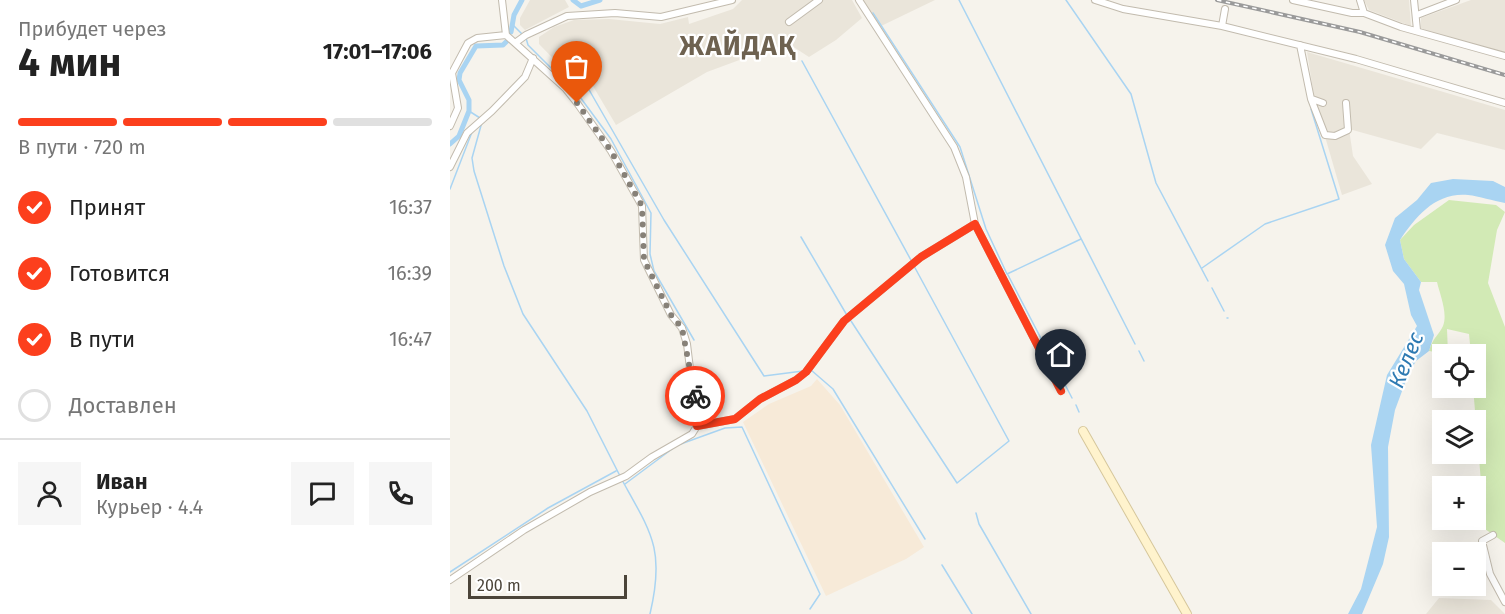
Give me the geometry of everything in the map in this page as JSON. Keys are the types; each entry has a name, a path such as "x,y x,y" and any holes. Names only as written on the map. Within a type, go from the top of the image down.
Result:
{"street":[{"path":"450,580 524,530 590,492 626,476 652,457 692,434 697,426 687,344 682,328 671,315 644,260 642,206 611,151 577,103 533,58 506,36 502,0"},
{"path":"515,44 524,36 567,15 615,13 661,17 732,0"},
{"path":"789,22 819,0"},
{"path":"859,0 954,147 966,177 975,224 1061,391"},
{"path":"1095,0 1123,9 1222,26 1300,45 1408,73 1505,103"},
{"path":"1293,0 1352,14 1364,13 1505,56"},
{"path":"1360,0 1364,13"},
{"path":"1414,0 1417,30"},
{"path":"1417,15 1456,0"},
{"path":"1222,26 1225,9"},
{"path":"450,126 458,108 452,73 468,43 477,38 506,36"},
{"path":"1300,45 1311,99 1323,134 1328,136 1348,130 1346,103"},
{"path":"450,167 467,133 525,77 533,58"},
{"path":"1311,99 1323,103"},
{"path":"697,426 735,419 760,399 796,380 806,372 852,314 921,257 975,224"},
{"path":"1083,431 1187,614"},
{"path":"1493,535 1482,541 1490,574 1505,602"}],"shaded area":[{"path":"530,0 565,0 569,7 525,30 520,25 520,18"},
{"path":"742,0 852,0 862,18 836,40 809,57 789,44 761,52 707,72 616,125 590,81 580,86 539,44 539,37 554,27 574,20 609,19 660,24 688,17 689,24 733,9"},
{"path":"863,0 935,0 879,27"},
{"path":"1364,0 1409,0 1411,26 1369,10"},
{"path":"1471,0 1505,0 1505,52 1451,41 1421,28 1421,18"},
{"path":"1307,52 1505,110 1505,150 1437,133 1421,149 1349,129 1353,156 1372,184 1342,195 1315,102"},
{"path":"817,379 840,405 924,547 906,559 826,596 743,422 769,404 811,386"},
{"path":"1439,598 1491,600 1505,614 1426,614"}],"green space":[{"path":"1449,200 1496,205 1505,212 1497,230 1488,283 1505,327 1505,543 1486,530 1486,476 1481,476 1480,464 1486,464 1486,410 1475,410 1474,398 1486,398 1486,344 1470,344 1469,334 1447,329 1448,344 1432,344 1432,351 1429,351 1432,342 1443,326 1444,310 1437,282 1421,282 1404,259 1400,240 1414,225"}],"water":[{"name":"Келес","path":"1453,179 1493,181 1505,187 1505,203 1468,195 1446,197 1420,214 1400,240 1404,259 1421,282 1419,290 1434,335 1429,351 1416,361 1408,375 1395,410 1388,447 1389,537 1383,564 1362,614 1348,614 1361,589 1377,527 1371,445 1387,375 1417,326 1411,315 1404,284 1393,271 1385,245 1395,218 1417,200 1431,183"}],"waterway":[{"path":"511,32 514,15 522,0"},
{"path":"573,0 581,6 600,0"},
{"path":"959,0 1135,344"},
{"path":"1066,0 1131,94 1156,183 1208,281"},
{"path":"873,13 960,147 986,229 1007,274 1081,239"},
{"path":"513,25 523,35"},
{"path":"526,38 528,45 580,97 611,139 651,213 650,254 654,271 694,340"},
{"path":"450,144 459,136 469,111 469,100 459,80 460,73 476,46 503,45 507,41"},
{"path":"802,61 912,262"},
{"path":"588,88 664,220 764,376 803,371"},
{"path":"1202,268 1265,224 1339,199 1311,109"},
{"path":"469,111 480,118"},
{"path":"482,122 472,158 504,266 523,314 587,411 620,476"},
{"path":"450,189 472,132"},
{"path":"801,237 848,317"},
{"path":"851,321 957,483 1009,441 914,266"},
{"path":"1008,275 1072,398"},
{"path":"1212,288 1224,311"},
{"path":"1139,351 1144,361"},
{"path":"811,370 833,389 925,539"},
{"path":"1076,405 1079,412"},
{"path":"678,445 725,428 742,427 820,594 810,609"},
{"path":"625,484 672,449"},
{"path":"450,572 548,508 616,471"},
{"path":"622,480 653,543 656,574 650,614"},
{"path":"976,513 979,524 1031,614"},
{"path":"942,565 972,614"}],"railway":[{"path":"1217,0 1360,32 1505,75"}],"way so far":[{"path":"577,103 611,151 642,206 645,222 644,260 671,315 682,328 687,344 695,396"}],"district":[{"name":"ЖАЙДАҚ","path":"738,46"}],"route":[{"path":"695,396 697,426 707,426 735,419 747,412 760,399 796,380 806,372 844,321 921,257 975,224 1061,391"}]}
